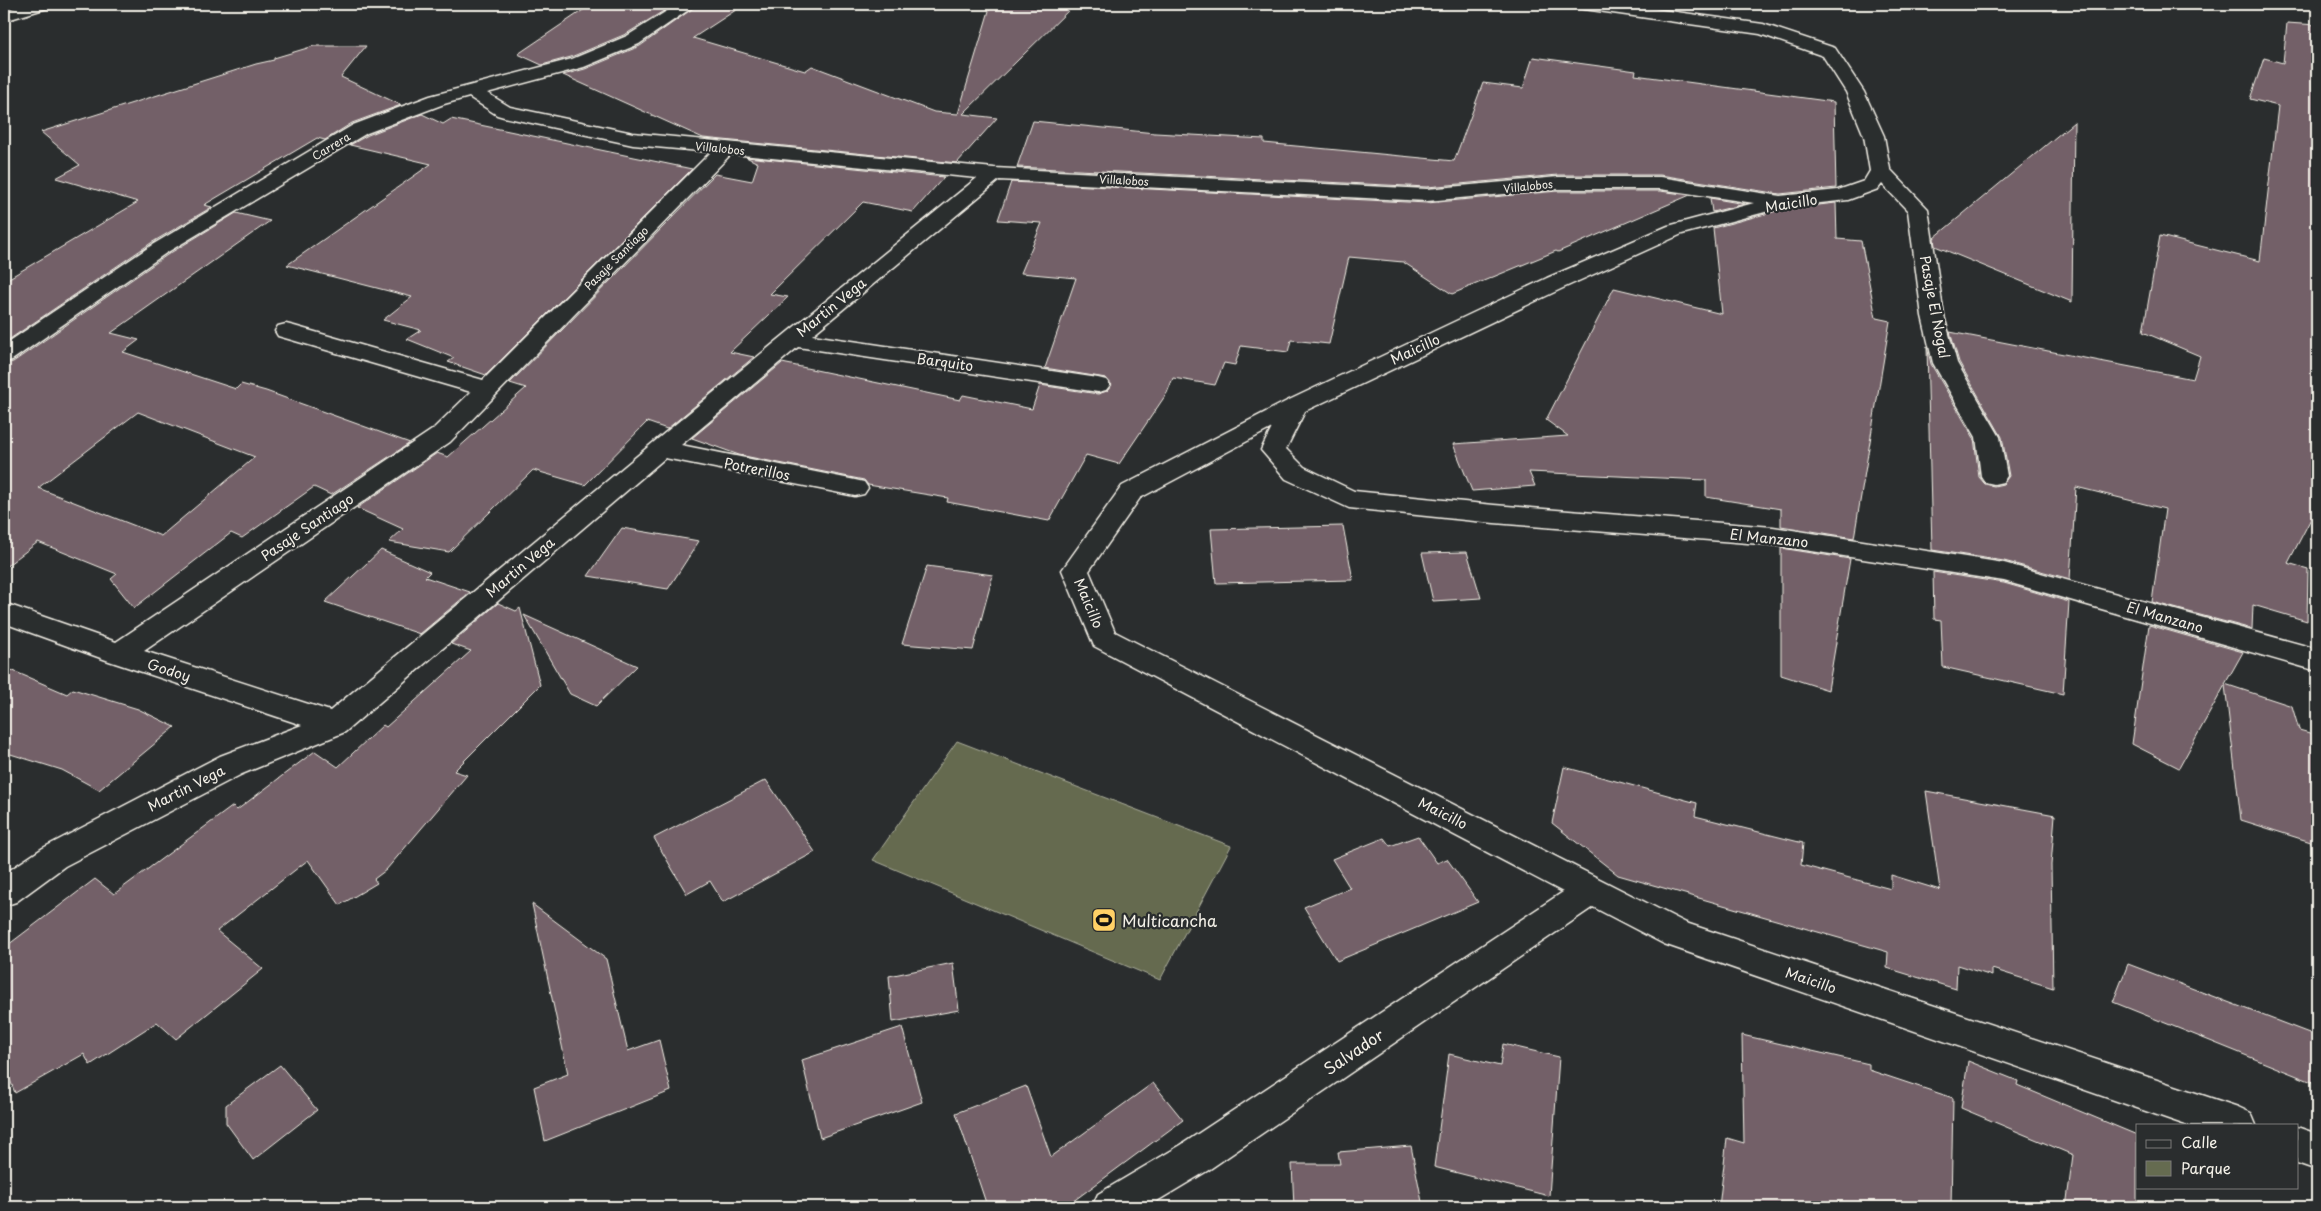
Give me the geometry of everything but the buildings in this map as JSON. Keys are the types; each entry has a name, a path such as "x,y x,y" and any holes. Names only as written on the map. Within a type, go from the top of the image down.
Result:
{"street":[{"path":"4,16 41,4"},
{"name":"Carrera","path":"4,355 158,249 360,129 437,100 473,92 578,62 633,40 689,4"},
{"path":"1584,4 1763,29 1829,52 1855,92 1874,136 1880,171"},
{"name":"Villalobos","path":"473,92 504,111 633,139 994,174 1427,195 1558,183 1660,183 1783,201"},
{"name":"Pasaje Santiago","path":"119,654 441,436 725,149"},
{"name":"Maicillo","path":"1880,171 1871,185 1841,196 1783,201 1675,230 1555,283 1295,406 1131,492 1075,570 1104,639 1676,934 2235,1124"},
{"name":"Pasaje El Nogal","path":"1880,171 1918,209 1933,316 1945,363 1988,437 1994,476"},
{"name":"Martin Vega","path":"4,892 54,857 231,765 335,724 660,449 994,174"},
{"path":"286,331 487,389"},
{"name":"Barquito","path":"792,339 1098,385"},
{"name":"El Manzano","path":"1295,406 1273,450 1295,473 1349,499 1494,514 1773,536 2004,572 2317,660"},
{"name":"Potrerillos","path":"660,449 855,488"},
{"name":"Godoy","path":"4,613 119,654 335,724"},
{"name":"Salvador","path":"1111,1207 1202,1152 1592,890"},
{"path":"2298,1145 2317,1152"}],"green space":[{"name":"Multicancha","path":"957,741 1231,846 1160,980 873,860"}],"place":[{"name":"Multicancha","path":"1104,920"}]}
